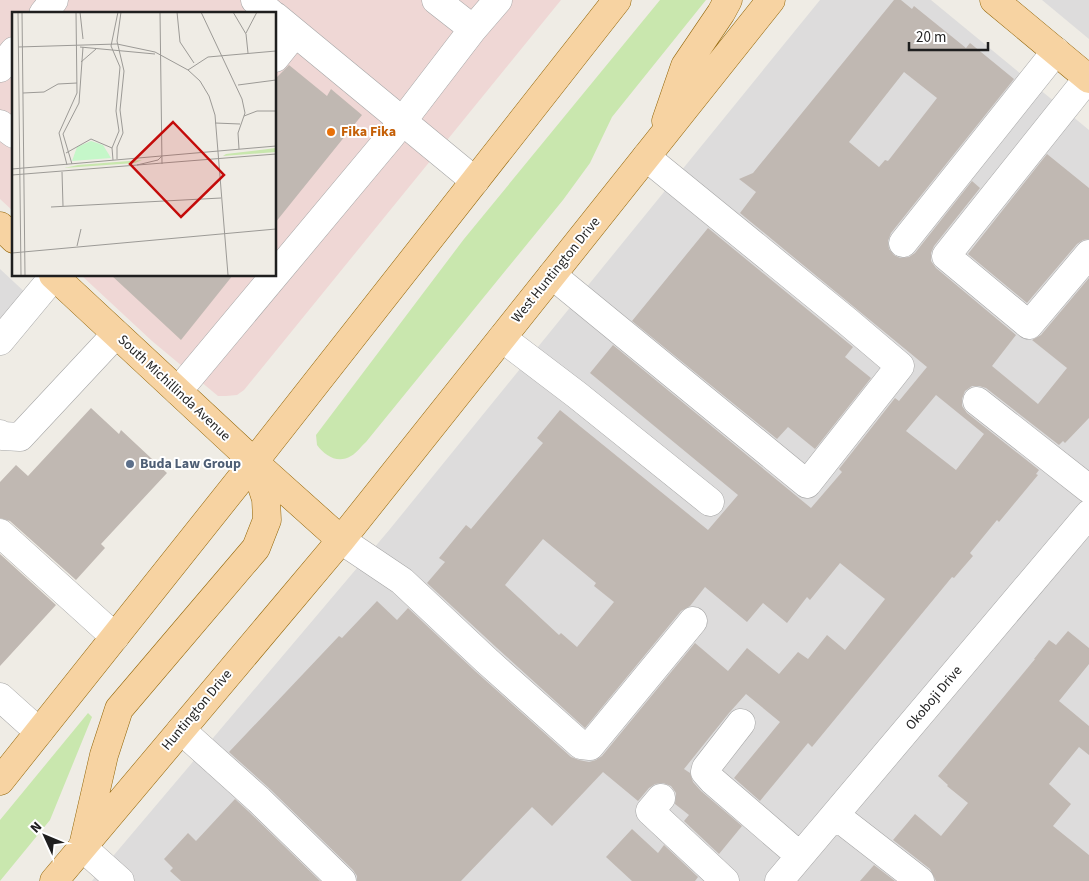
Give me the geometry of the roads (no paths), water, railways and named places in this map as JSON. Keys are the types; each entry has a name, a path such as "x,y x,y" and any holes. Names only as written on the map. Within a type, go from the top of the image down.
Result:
{"main road":[{"path":"0,781 254,462 617,0"},
{"path":"652,149 685,66 728,0"},
{"name":"West Huntington Drive","path":"341,540 771,0"},
{"path":"994,0 1088,78"},
{"path":"0,226 12,237"},
{"name":"South Michillinda Avenue","path":"53,276 341,540"},
{"path":"82,847 104,755 119,709 256,548 267,520 266,499 254,462"},
{"name":"Huntington Drive","path":"54,881 341,540"}],"street":[{"path":"45,12 54,0"},
{"path":"255,0 270,12"},
{"path":"436,0 473,29"},
{"path":"276,274 402,122 473,29 498,0"},
{"path":"276,55 285,25 474,181"},
{"path":"902,243 1056,51"},
{"path":"0,68 12,53"},
{"path":"1088,78 946,256 1029,325 1089,254"},
{"path":"0,124 12,133"},
{"path":"552,275 806,484 900,366 652,149"},
{"path":"0,341 53,276"},
{"path":"178,392 274,276"},
{"path":"0,434 3,436 20,437 116,334"},
{"path":"502,338 577,395 710,502"},
{"path":"977,401 1089,489"},
{"name":"Okoboji Drive","path":"779,881 1089,514"},
{"path":"0,533 115,637"},
{"path":"341,540 402,581 486,660 581,745 590,746 693,621"},
{"path":"0,697 39,732"},
{"path":"741,723 706,768 705,772 800,856"},
{"path":"181,730 259,800 342,881"},
{"path":"661,798 650,811 725,881"},
{"path":"835,815 920,881"},
{"path":"82,847 120,881"}],"place":[{"name":"Fika Fika","path":"331,132"},
{"name":"Buda Law Group","path":"130,464"}]}
